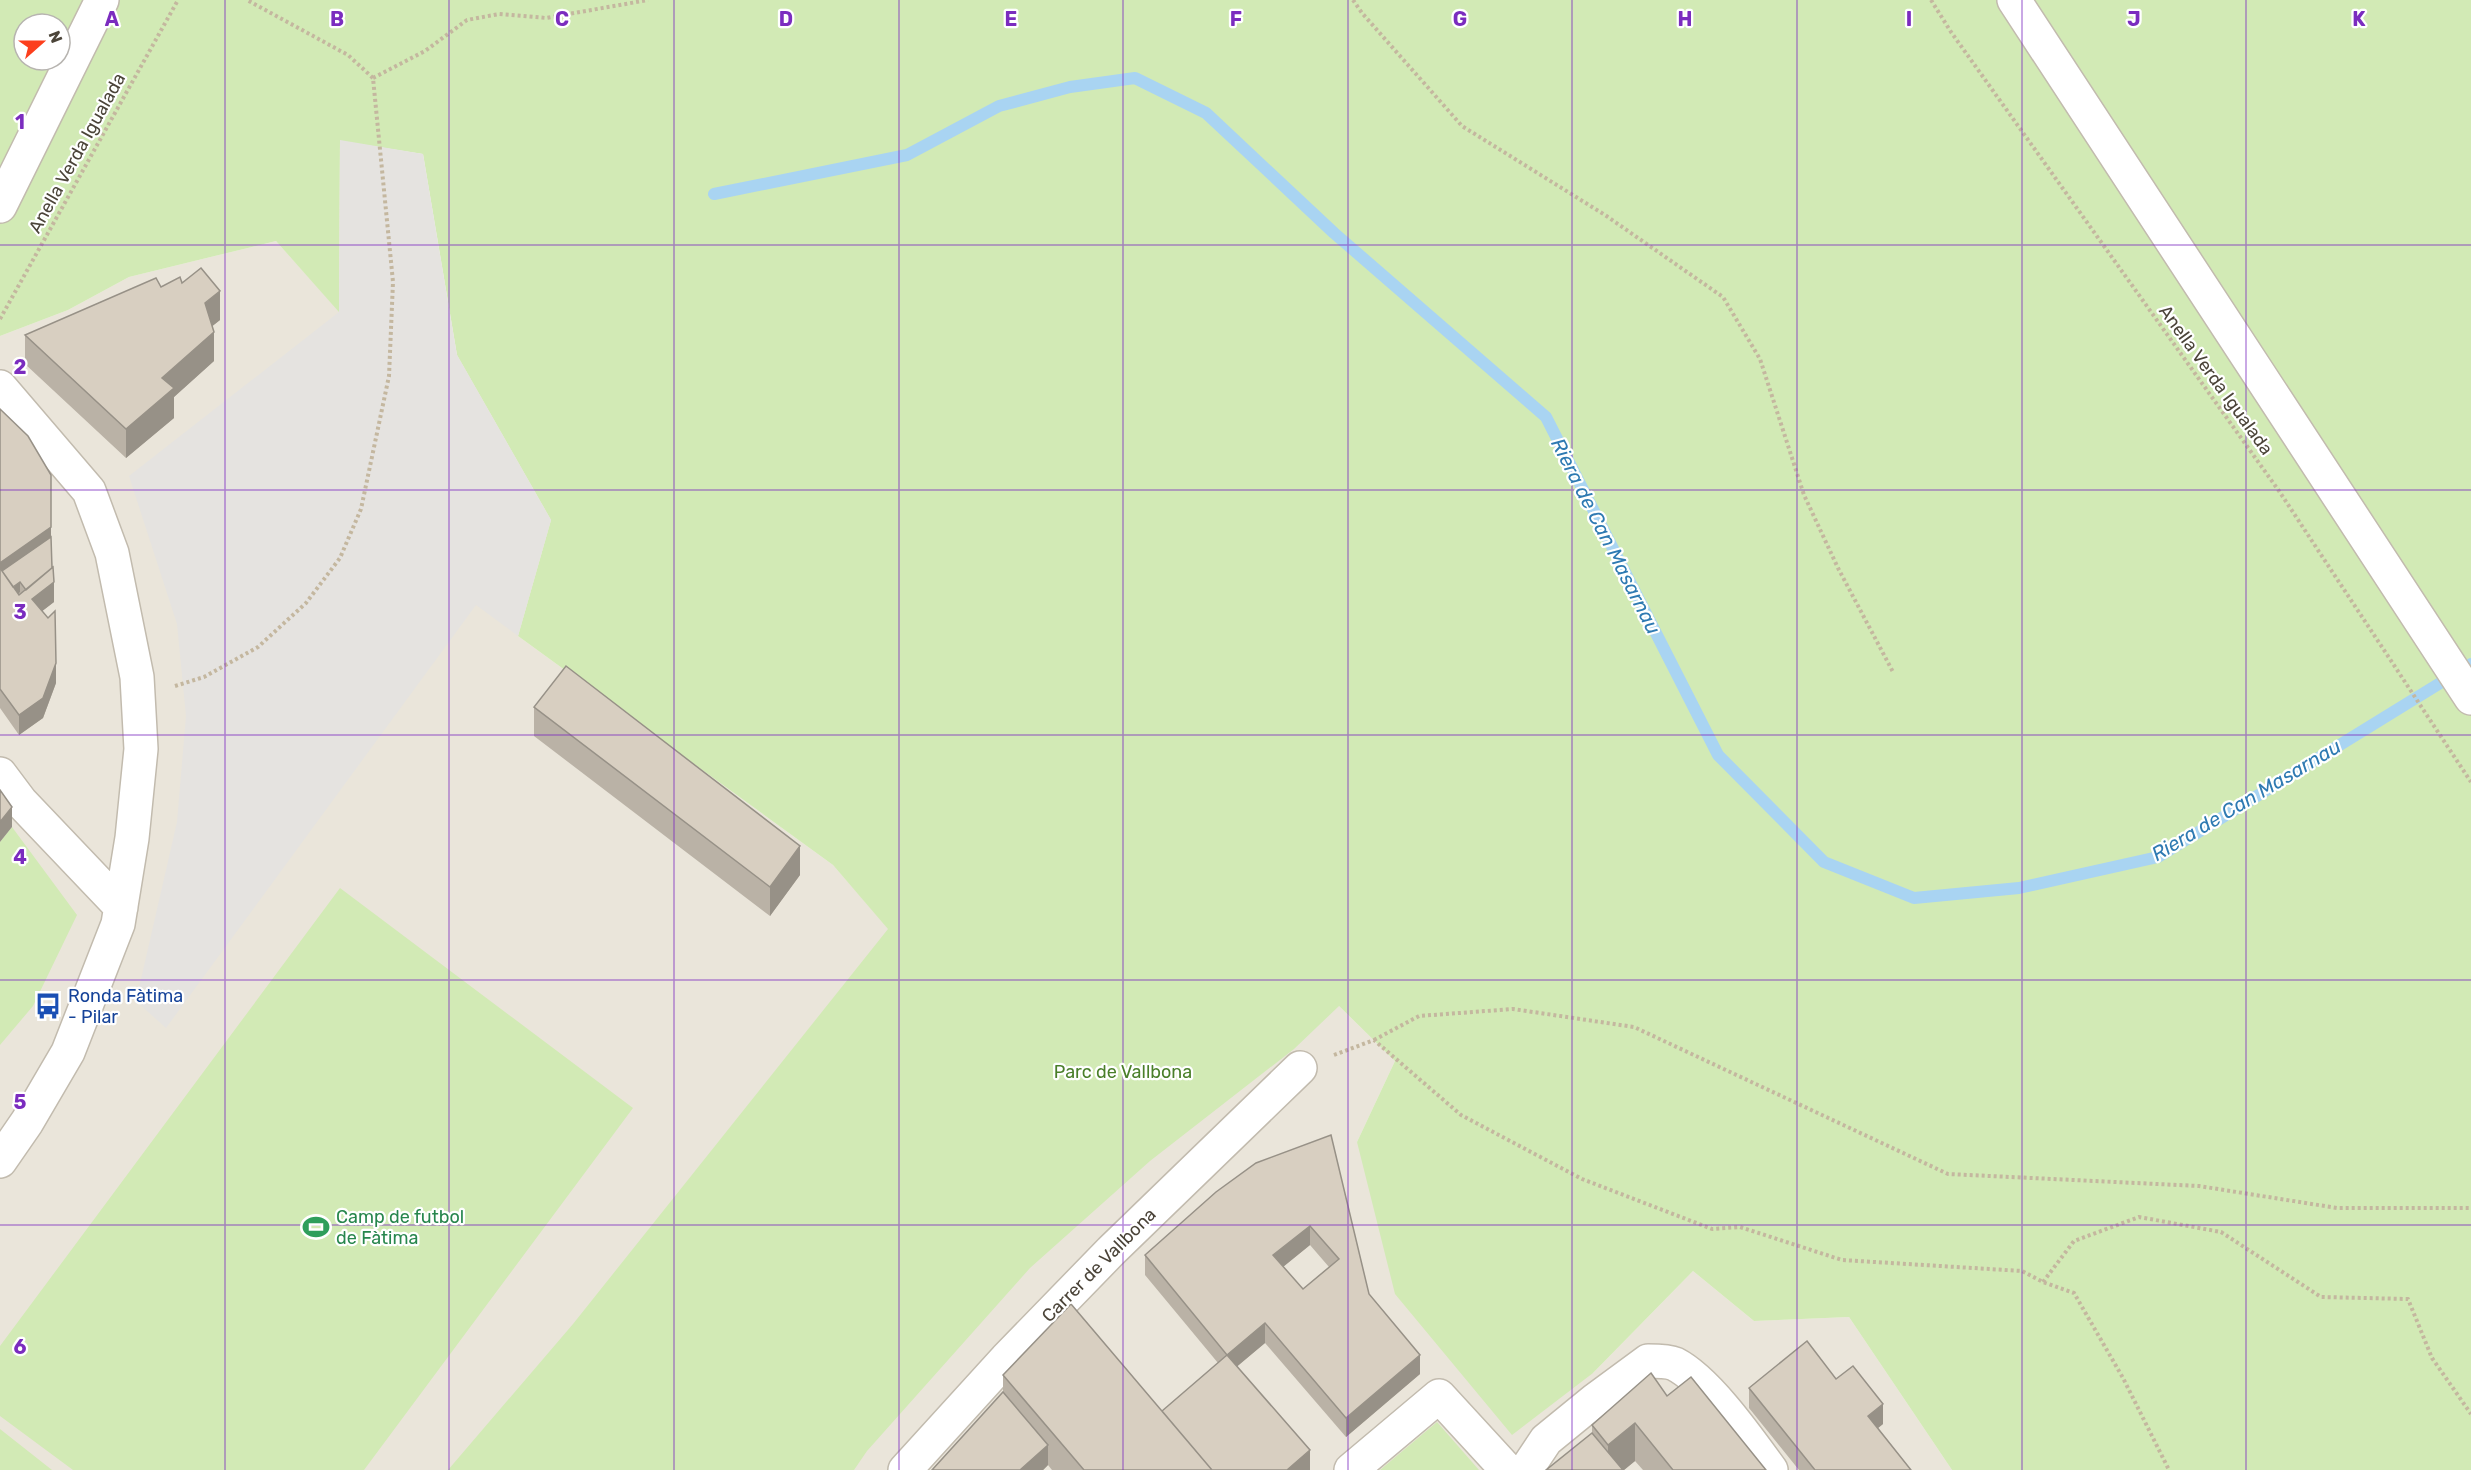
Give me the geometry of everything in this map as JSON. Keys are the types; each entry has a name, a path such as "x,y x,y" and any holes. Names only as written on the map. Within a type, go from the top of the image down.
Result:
{"street":[{"path":"0,206 102,0"},
{"path":"2014,0 2471,699"},
{"path":"0,387 89,491 112,553 137,677 141,749 132,838 118,924 68,1052 27,1122 0,1161"},
{"path":"0,774 21,802 121,907"},
{"name":"Carrer de Vallbona","path":"905,1470 1006,1359 1103,1260 1300,1068"},
{"path":"1526,1470 1546,1440 1648,1361 1673,1363 1692,1377 1725,1410 1772,1470"},
{"path":"1351,1470 1439,1396 1507,1470"}],"path":[{"name":"Anella Verda Igualada","path":"0,319 178,0"},
{"path":"138,691 166,688 204,677 258,647 306,603 340,558 361,509 389,376 393,282 373,78 348,55 247,0"},
{"path":"373,78 425,51 467,20 499,14 546,18 648,0"},
{"path":"1353,0 1462,126 1605,215 1723,297 1760,359 1804,495 1838,568 1893,672"},
{"name":"Anella Verda Igualada","path":"1930,0 2279,491 2471,782"},
{"path":"1300,1068 1374,1040 1419,1016 1512,1009 1634,1027 1948,1174 2199,1186 2337,1208 2471,1208"},
{"path":"1374,1040 1461,1115 1582,1179 1712,1229 1740,1227 1842,1260 2022,1271 2043,1282 2074,1293 2123,1378 2169,1470"},
{"path":"2043,1282 2074,1241 2139,1217 2221,1232 2321,1297 2409,1299 2432,1358 2471,1414"}],"shaded area":[{"path":"340,140 457,355 551,520 518,636 833,865 889,929 1339,1006 1395,1061 1357,1142 1593,1373 1693,1271 1754,1321 1849,1317 1952,1470 0,1470 0,336 68,310 129,277 276,241 339,311"},
{"path":"340,140 423,154 457,355 551,520 518,636 476,605 166,1028 136,1001 177,822 186,716 177,624 129,476 339,312"}],"green space":[{"name":"Parc de Vallbona","path":"0,0 2471,0 2471,1470 1952,1470 1849,1317 1754,1321 1693,1271 1593,1373 1512,1435 1395,1294 1357,1142 1395,1061 1339,1006 1294,1049 1150,1161 1030,1268 867,1451 854,1470 448,1470 573,1324 888,929 833,865 518,636 551,520 457,355 423,154 340,141 339,312 276,241 129,277 68,310 0,336"},
{"path":"12,827 77,915 33,1006 0,1045 0,842"},
{"name":"Camp de futbol de Fàtima","path":"340,888 633,1108 364,1470 73,1470 0,1416 0,1346"},
{"path":"1437,1422 1479,1470 1380,1470"},
{"path":"0,1429 52,1470 0,1470"}],"building":[{"path":"201,268 220,291 205,303 214,332 162,378 174,388 126,429 25,335 156,278 161,287 180,277 182,283"},
{"path":"0,409 28,436 51,475 51,527 0,563"},
{"path":"51,537 52,568 26,590 20,582 13,587 2,571"},
{"path":"53,567 54,582 32,599 48,618 55,611 56,663 43,698 19,715 0,689 0,568 19,595"},
{"path":"566,666 800,846 770,887 534,707"},
{"path":"0,790 12,807 0,822"},
{"path":"1331,1135 1369,1294 1420,1355 1346,1418 1265,1323 1227,1355 1145,1255 1216,1192 1256,1163","holes":["1310,1226 1339,1259 1303,1289 1273,1255"]},
{"path":"1071,1304 1212,1470 1084,1470 1003,1375"},
{"path":"1807,1341 1836,1379 1853,1366 1883,1404 1868,1416 1911,1470 1815,1470 1749,1388"},
{"path":"1227,1355 1310,1450 1287,1470 1212,1470 1162,1411"},
{"path":"1651,1373 1667,1396 1691,1377 1766,1470 1673,1470 1635,1423 1608,1445 1592,1425"},
{"path":"1003,1392 1048,1445 1020,1470 932,1470"},
{"path":"1592,1433 1623,1470 1546,1470"}],"waterway":[{"name":"Riera de Can Masarnau","path":"714,194 907,155 999,106 1070,87 1135,78 1206,113 1334,233 1546,417 1718,755 1824,862 1914,898 2019,888 2158,857 2471,664"}],"place":[{"name":"Ronda Fàtima - Pilar","path":"48,1006"},
{"name":"Camp de futbol de Fàtima","path":"316,1227"}]}
